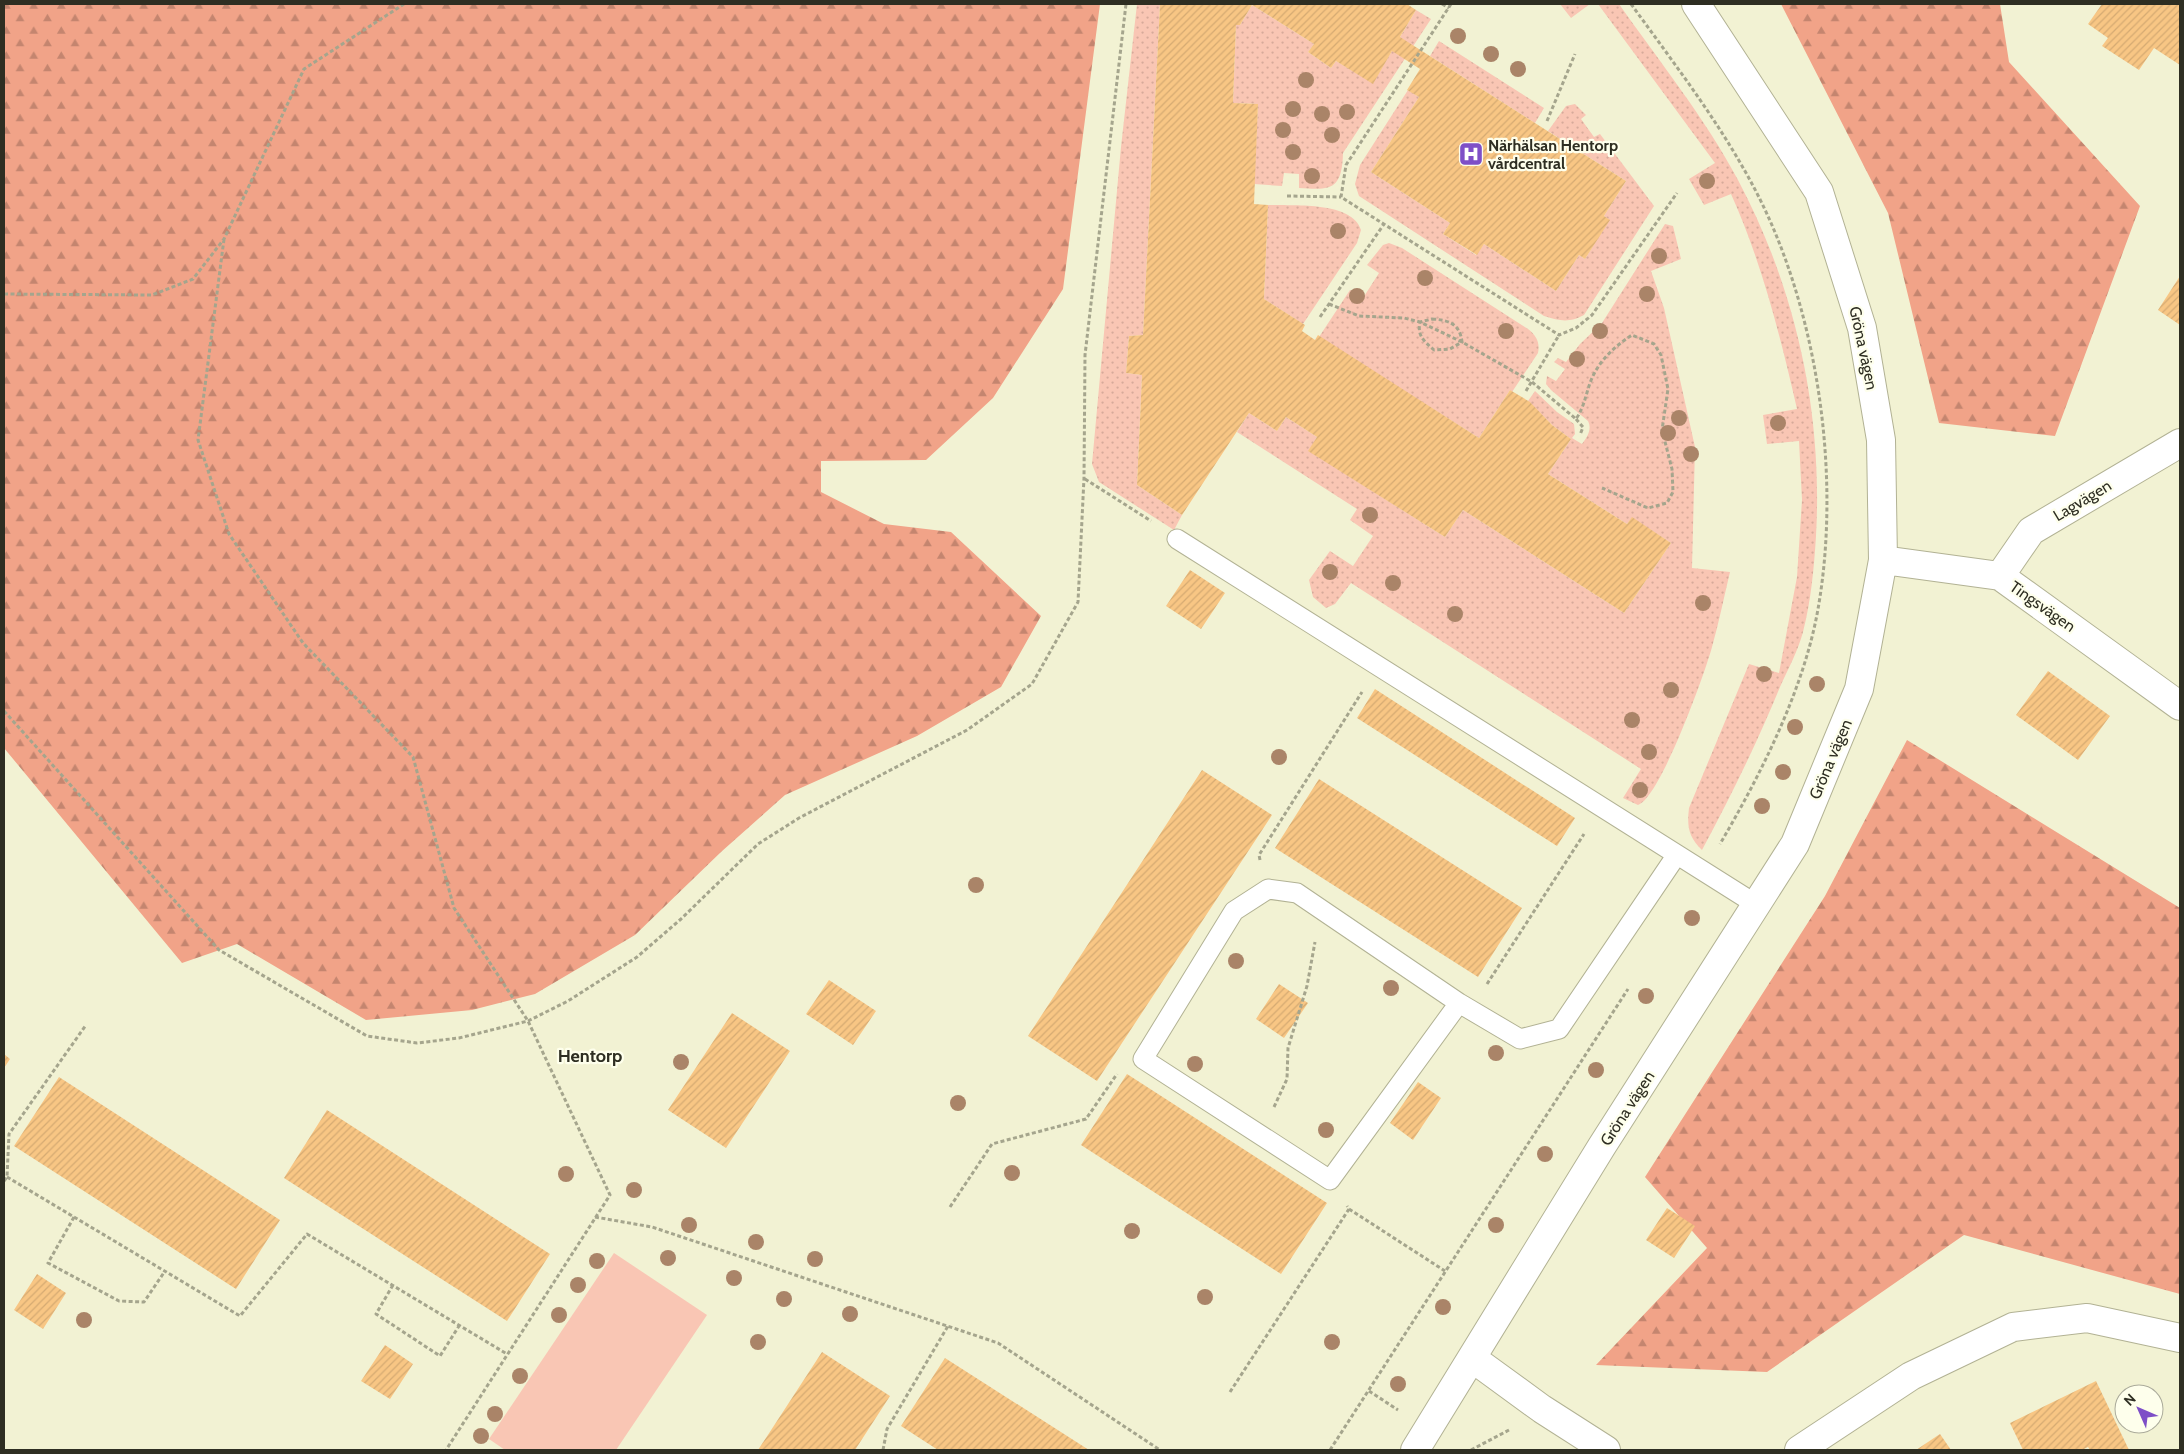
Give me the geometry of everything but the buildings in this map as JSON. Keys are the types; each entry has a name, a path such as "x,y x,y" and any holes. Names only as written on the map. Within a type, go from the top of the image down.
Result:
{"street":[{"name":"Gröna vägen","path":"1415,1450 1602,1146 1795,844 1859,689 1883,560 1882,440 1862,328 1819,192 1696,4"},
{"name":"Lagvägen","path":"2000,576 2031,531 2180,443"},
{"name":"Tingsvägen","path":"1883,560 2000,576 2180,706"},
{"path":"1799,1450 1912,1376 2012,1327 2087,1318 2180,1338"},
{"path":"1472,1358 1542,1409 1606,1450"}],"lane":[{"path":"1178,539 1756,905"},
{"path":"1465,1006 1330,1180 1143,1059 1234,910 1268,890 1297,893 1465,1006 1520,1038 1559,1029 1676,856"}],"path":[{"path":"4,294 152,295 193,279 224,238 304,69 404,4"},
{"path":"4,711 219,950 367,1036 417,1043 459,1038 528,1021 568,1001 637,957 681,919 758,844 799,818 967,730 1032,684 1078,602 1084,478 1085,355 1126,4"},
{"path":"1442,4 1448,8"},
{"path":"1341,197 1346,165 1451,4"},
{"path":"1632,4 1726,138 1752,184 1788,266 1815,360 1826,449 1826,535 1818,610 1800,674 1776,734 1744,800 1703,873"},
{"path":"1546,121 1575,54"},
{"path":"1526,390 1559,335 1576,328 1592,315 1677,193"},
{"path":"1286,196 1341,197 1559,335"},
{"path":"1320,317 1384,224"},
{"path":"224,238 198,440 230,534 303,643 413,757 454,908 528,1021 610,1195 446,1450"},
{"path":"1329,304 1359,316 1404,318 1420,322 1462,342 1532,382 1576,418 1583,427 1580,435"},
{"path":"1420,322 1444,320 1454,324 1461,331 1462,342"},
{"path":"1420,322 1420,337 1434,350 1450,349 1462,342"},
{"path":"1576,418 1583,408 1592,379 1616,345 1632,335 1654,344 1660,355 1668,388 1662,430 1672,469 1674,492 1667,503 1648,508 1602,488"},
{"path":"1084,478 1178,539"},
{"path":"1268,890 1259,855 1378,666"},
{"path":"1465,1006 1600,807"},
{"path":"1258,1133 1276,1104 1287,1079 1288,1048 1306,986 1314,943 1327,914"},
{"path":"1330,1450 1633,980"},
{"path":"4,1181 7,1177 9,1134 86,1025"},
{"path":"950,1207 992,1144 1086,1119 1119,1071 1143,1059"},
{"path":"7,1177 240,1316 307,1234 507,1354"},
{"path":"1330,1180 1349,1209 1445,1271"},
{"path":"1230,1392 1349,1209"},
{"path":"74,1217 48,1263 119,1301 144,1302 165,1271"},
{"path":"595,1217 652,1227 998,1343 1160,1450"},
{"path":"393,1285 376,1314 440,1356 460,1326"},
{"path":"883,1450 888,1429 948,1326"},
{"path":"1369,1391 1402,1413"},
{"path":"1471,1450 1511,1429"}],"shaded area":[{"path":"1137,4 1160,4 1143,335 1129,336 1126,373 1142,375 1137,485 1182,515 1174,530 1099,482 1092,464 1121,147"},
{"path":"1560,4 1590,4 1571,18"},
{"path":"1598,4 1619,4 1711,134 1738,180 1776,264 1790,308 1810,398 1815,443 1816,536 1812,584 1803,632 1796,653 1753,749 1702,850 1691,835 1688,820 1689,808 1749,664 1779,673 1797,577 1802,500 1799,441 1767,444 1763,415 1797,409 1784,354 1761,273 1731,194 1704,205 1689,179 1715,163"},
{"path":"1252,5 1314,44 1308,52 1331,68 1336,61 1373,83 1416,10 1431,19 1343,153 1340,175 1332,186 1319,189 1299,188 1299,174 1284,173 1282,186 1254,184 1258,104 1233,103 1236,25 1240,25"},
{"path":"1439,41 1544,108 1535,123 1430,56"},
{"path":"1408,90 1419,97 1371,172 1450,223 1443,234 1476,255 1484,244 1556,291 1579,255 1585,259 1609,220 1604,216 1626,181 1548,131 1566,106 1575,104 1586,115 1581,119 1594,137 1600,134 1654,206 1584,315 1564,320 1544,316 1359,196 1355,184 1360,165"},
{"path":"1268,205 1320,207 1334,210 1346,214 1355,221 1361,230 1357,243 1303,324 1264,299"},
{"path":"1665,224 1673,226 1681,259 1651,271 1664,308 1695,447 1692,568 1730,572 1712,647 1701,682 1681,733 1658,781 1647,797 1638,805 1623,798 1641,769 1351,583 1335,604 1326,608 1313,597 1309,580 1330,551 1353,566 1373,536 1350,520 1357,509 1237,432 1249,413 1277,431 1286,417 1317,437 1309,451 1445,537 1463,510 1624,613 1671,543 1632,518 1627,524 1548,474 1571,439 1552,425 1528,401 1535,391 1557,412 1574,424 1575,434 1572,438 1582,444 1589,432 1588,421 1551,390 1546,384 1547,376 1556,381 1565,369 1554,362 1558,358 1566,362 1580,344 1602,323"},
{"path":"1389,243 1402,248 1528,329 1537,340 1539,346 1538,353 1512,392 1510,390 1479,438 1319,337 1350,290 1363,298 1379,273 1367,265 1383,245"},
{"path":"614,1253 707,1315 616,1450 505,1450 489,1439"}],"green space":[{"path":"4,4 1100,4 1063,289 993,398 926,460 821,461 821,492 884,524 951,532 1041,616 1001,687 917,736 785,795 721,852 635,935 535,994 472,1010 366,1020 237,944 182,963 4,748"},
{"path":"1781,4 2000,4 2009,62 2140,206 2055,436 1939,423 1888,213"},
{"path":"1907,740 2180,908 2180,1294 1964,1235 1767,1372 1596,1365 1707,1248 1645,1177 1825,896"}],"place":[{"name":"Närhälsan Hentorp vårdcentral","path":"1471,154"}],"district":[{"name":"Hentorp","path":"590,1056"}]}
